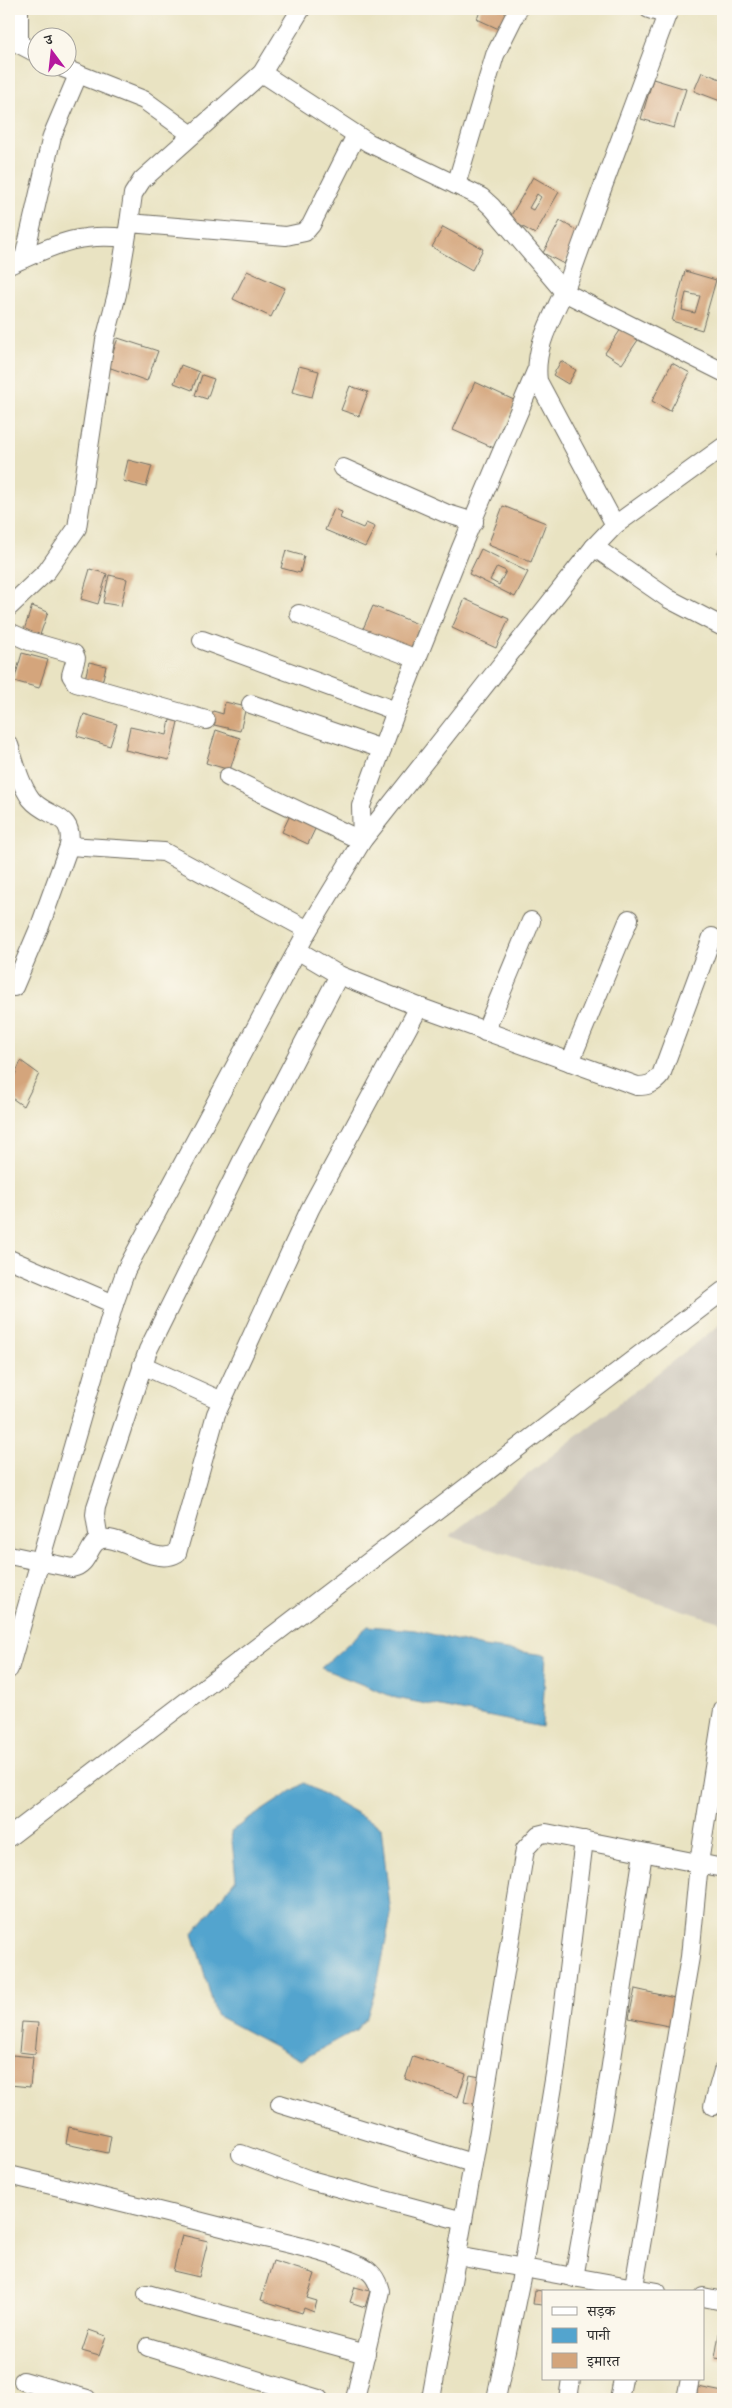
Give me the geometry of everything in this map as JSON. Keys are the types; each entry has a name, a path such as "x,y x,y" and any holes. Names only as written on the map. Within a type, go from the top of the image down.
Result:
{"street":[{"path":"19,9 19,44 28,49"},
{"path":"9,607 47,570 77,528 104,340 117,294 136,187 262,73 301,9"},
{"path":"456,185 495,55 518,9"},
{"path":"362,841 361,806 396,711 461,548 474,522 536,371 540,345 564,292 668,12 648,9"},
{"path":"262,73 369,144 481,197 492,207 564,292 723,372"},
{"path":"78,74 144,100 192,136"},
{"path":"16,262 69,78"},
{"path":"16,262 61,242 128,231 286,236 305,232 311,225 356,135"},
{"path":"536,371 538,380 615,525"},
{"path":"9,1669 38,1562 114,1304 126,1270 308,930 362,841 594,547 615,525 723,447"},
{"path":"342,468 445,513 474,522"},
{"path":"594,547 669,599 723,627"},
{"path":"299,614 417,659"},
{"path":"9,632 74,654 76,658 71,675 76,682 206,720"},
{"path":"202,640 396,711"},
{"path":"251,704 382,749"},
{"path":"9,745 23,784 31,799 69,827 71,834 69,846 40,926 14,987"},
{"path":"228,777 362,841"},
{"path":"69,846 164,852 308,930"},
{"path":"570,1062 629,920"},
{"path":"485,1032 531,921"},
{"path":"297,950 339,975 418,1008 637,1086 648,1086 656,1082 666,1063 712,937"},
{"path":"99,1540 95,1515 96,1507 142,1365 244,1157 339,975"},
{"path":"9,1555 72,1568 80,1566 86,1561 92,1545 99,1540 109,1539 164,1558 177,1553 216,1414 310,1209 418,1008"},
{"path":"9,1259 114,1304"},
{"path":"9,1837 723,1291"},
{"path":"142,1365 222,1401"},
{"path":"457,2256 522,2268 581,2283 633,2290 690,1957 699,1863 723,1710"},
{"path":"431,2399 463,2222 525,1849 538,1835 546,1833 723,1868"},
{"path":"496,2399 522,2268 556,2068 584,1840"},
{"path":"581,2283 643,1853"},
{"path":"713,2106 723,2071"},
{"path":"280,2104 472,2163"},
{"path":"241,2154 333,2187 463,2222"},
{"path":"9,2175 193,2219 334,2256 371,2272 378,2281 380,2291 355,2399"},
{"path":"148,2294 366,2354"},
{"path":"704,2300 723,2301"},
{"path":"148,2347 319,2399"},
{"path":"568,2399 571,2380"},
{"path":"619,2399 623,2380"},
{"path":"686,2399 690,2380"},
{"path":"23,2381 87,2399"}],"shaded area":[{"path":"723,1322 723,1623 449,1536"}],"water":[{"path":"368,1626 415,1630 483,1647 546,1655 542,1727 396,1698 321,1668"},
{"path":"304,1783 381,1827 391,1915 378,1981 367,2017 356,2030 301,2060 216,2015 193,1933 236,1879 231,1831"}],"building":[{"path":"481,9 501,9 509,12 501,30 477,19"},
{"path":"702,72 723,80 723,102 694,91"},
{"path":"653,79 686,89 674,128 641,119"},
{"path":"533,177 559,192 535,234 509,219","holes":["537,194 541,197 533,210 529,208"]},
{"path":"560,221 580,232 564,264 543,253"},
{"path":"443,227 483,249 472,270 432,247"},
{"path":"247,271 285,288 271,317 233,299"},
{"path":"685,271 716,280 702,330 672,321","holes":["686,293 700,296 695,313 682,310"]},
{"path":"621,329 638,340 622,364 605,353"},
{"path":"118,338 158,351 147,381 108,367"},
{"path":"561,361 576,370 568,384 553,375"},
{"path":"672,363 690,373 670,411 652,401"},
{"path":"181,365 199,372 192,390 174,383"},
{"path":"299,366 319,371 312,397 292,392"},
{"path":"202,375 214,379 207,399 195,395"},
{"path":"475,382 516,401 494,448 453,430"},
{"path":"350,386 368,392 359,416 341,410"},
{"path":"128,460 152,466 146,487 123,481"},
{"path":"503,506 546,523 531,562 488,545"},
{"path":"334,509 342,512 340,518 363,528 366,523 375,527 365,547 325,530"},
{"path":"723,540 723,557 717,554"},
{"path":"481,549 528,572 515,597 469,574","holes":["497,567 506,571 499,585 490,580"]},
{"path":"286,551 304,556 300,573 281,568"},
{"path":"90,569 107,574 98,604 81,599"},
{"path":"109,575 127,579 121,606 103,603"},
{"path":"465,599 509,619 496,648 452,628"},
{"path":"32,606 48,612 40,635 24,630"},
{"path":"373,606 420,625 410,650 362,631"},
{"path":"22,653 48,660 39,688 14,681"},
{"path":"89,662 106,666 102,683 85,679"},
{"path":"225,702 246,707 240,731 210,724 213,711 223,714"},
{"path":"84,714 117,724 110,746 77,736"},
{"path":"170,720 178,722 169,760 125,750 130,727 167,735"},
{"path":"216,730 240,738 230,770 206,763"},
{"path":"290,815 316,827 308,844 282,832"},
{"path":"21,1061 39,1074 23,1106 9,1096 9,1088"},
{"path":"9,1617 15,1618 9,1636"},
{"path":"635,1989 679,1999 673,2027 629,2018"},
{"path":"22,2022 38,2023 35,2054 19,2052"},
{"path":"12,2055 33,2057 30,2087 10,2085"},
{"path":"413,2056 466,2074 458,2097 405,2079"},
{"path":"470,2075 485,2078 479,2105 464,2102"},
{"path":"69,2127 111,2136 108,2153 66,2144"},
{"path":"182,2235 208,2241 199,2277 173,2271"},
{"path":"273,2261 315,2274 307,2298 317,2301 314,2312 304,2308 302,2313 261,2300"},
{"path":"355,2287 370,2291 365,2307 350,2302"},
{"path":"535,2290 542,2291 542,2305 533,2304"},
{"path":"721,2322 723,2323 723,2359 715,2358"},
{"path":"89,2330 106,2336 99,2356 82,2351"},
{"path":"698,2387 723,2392 723,2399 696,2399"}]}
